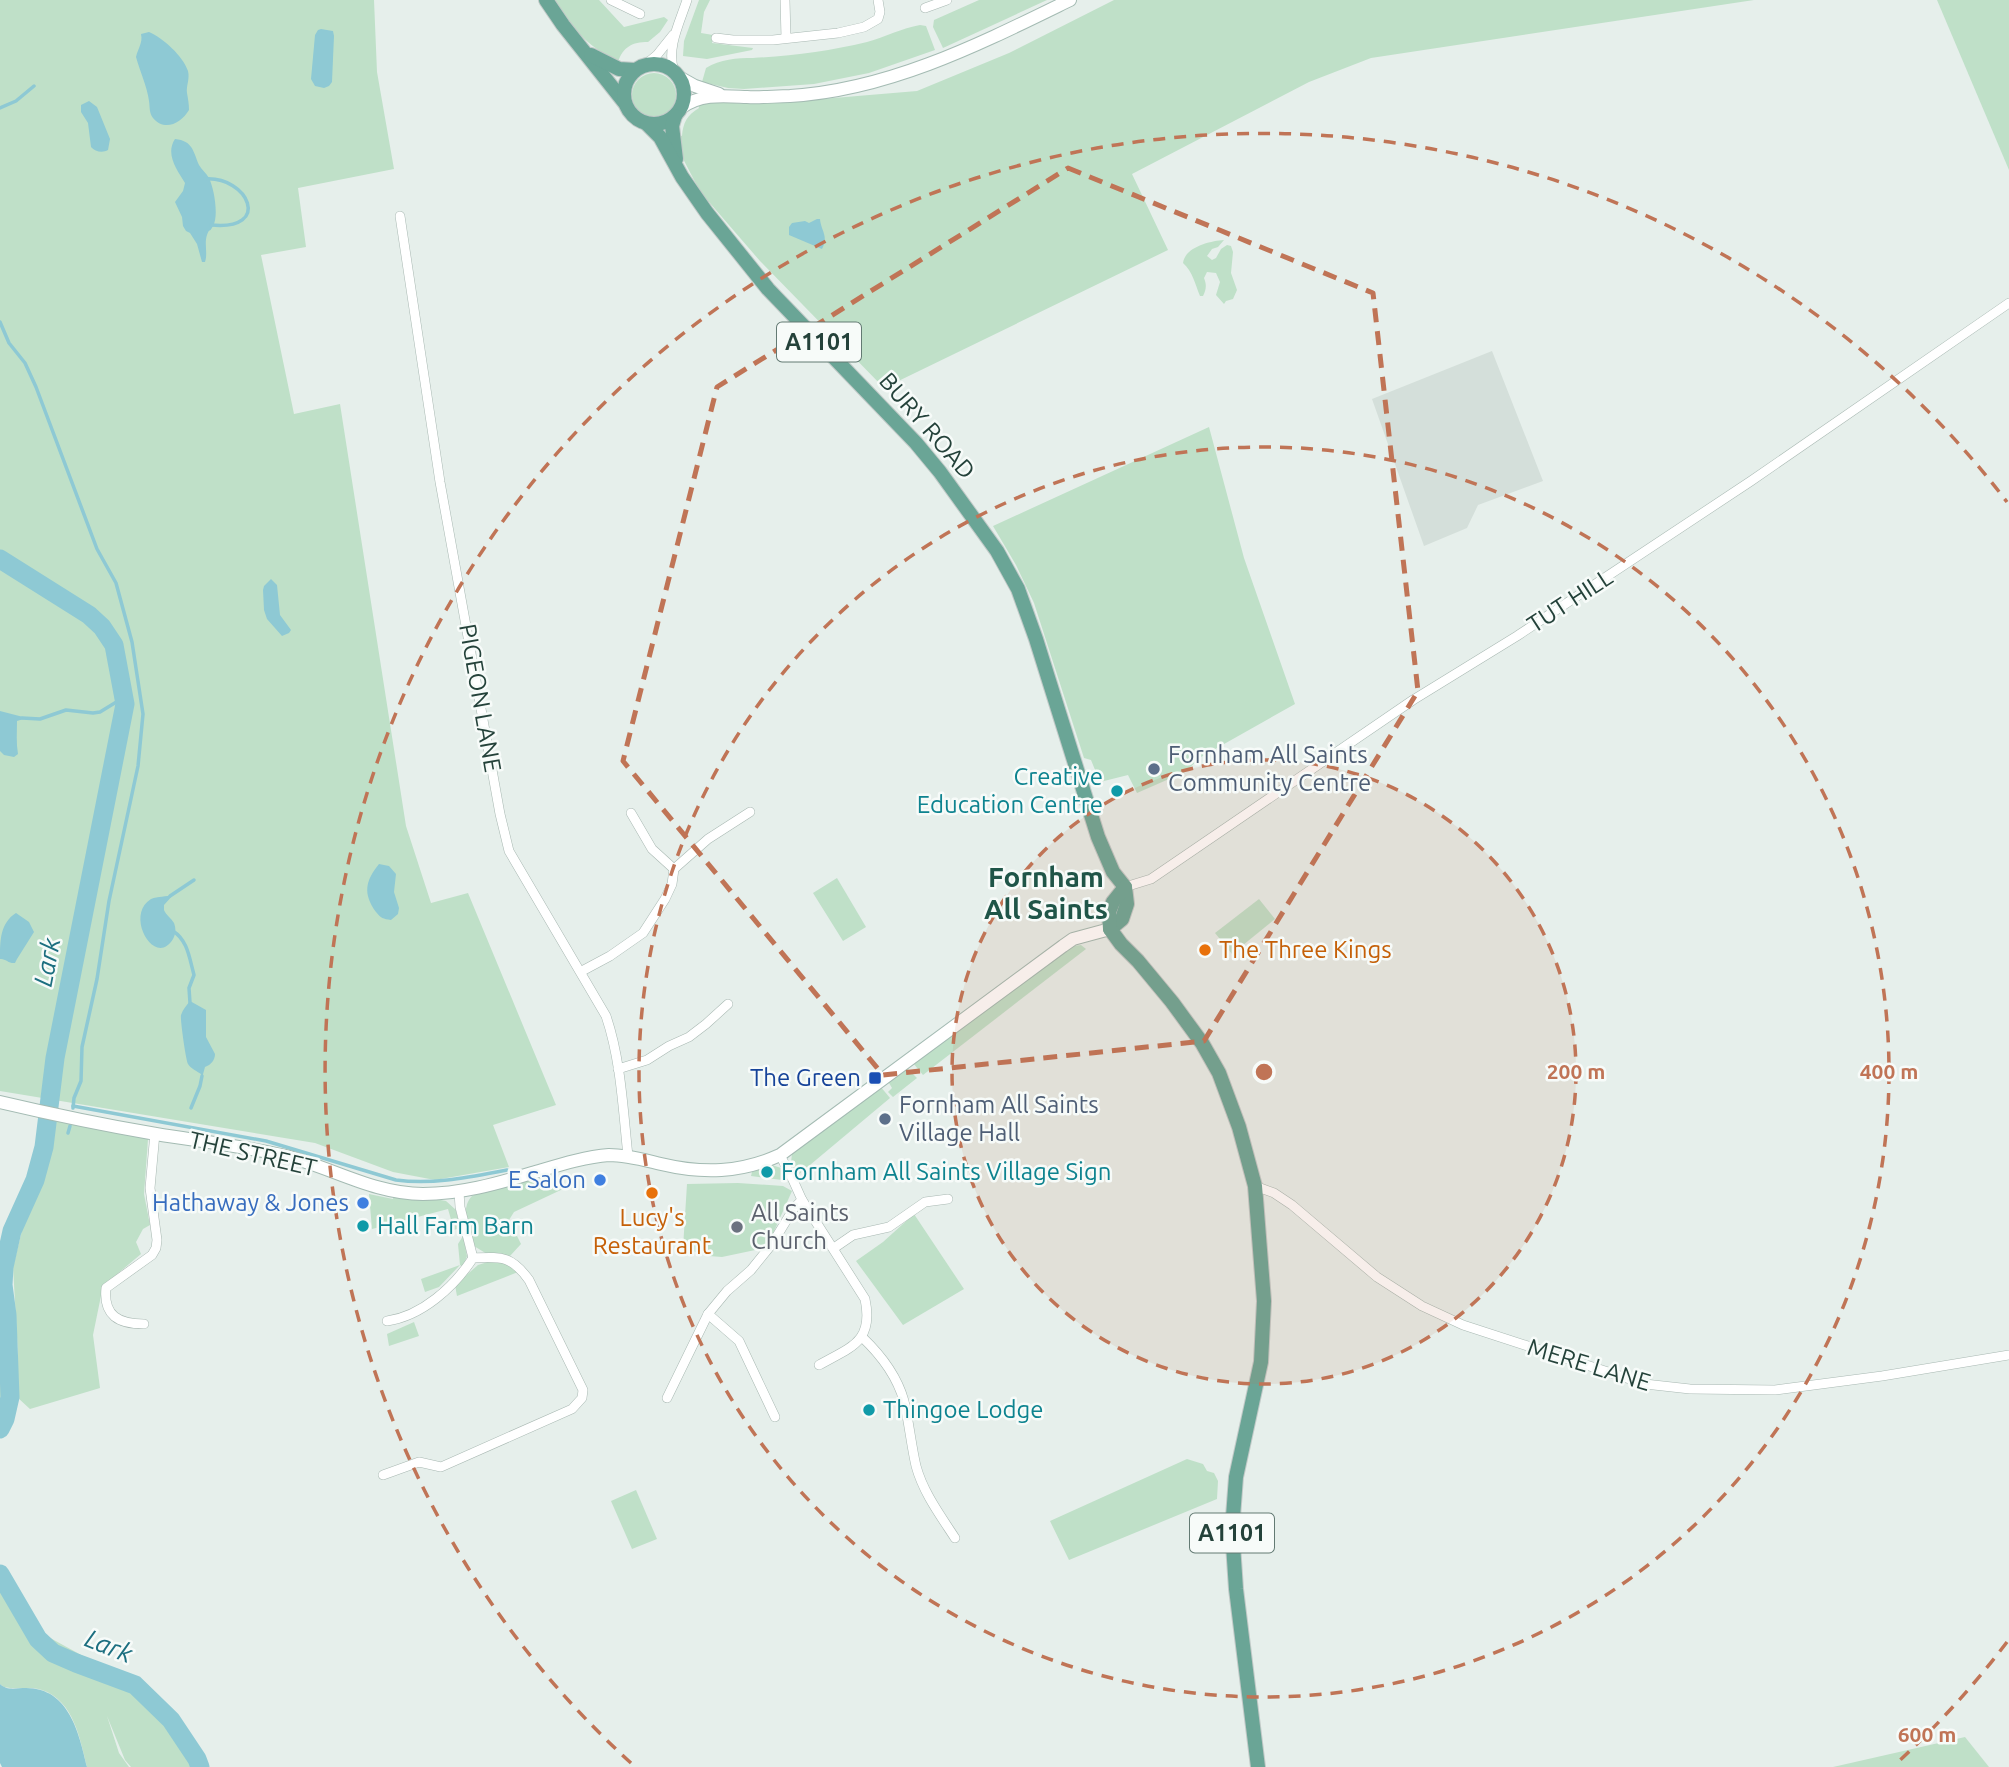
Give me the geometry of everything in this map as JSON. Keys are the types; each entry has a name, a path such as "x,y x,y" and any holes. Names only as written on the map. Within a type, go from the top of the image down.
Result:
{"main road":[{"path":"546,0 633,117 648,124 667,122 691,101 722,95"},
{"path":"586,52 620,69 655,64 665,66 699,87 722,95 749,97 837,91 943,59 1070,0"},
{"path":"625,103 625,85 629,77 640,68"},
{"path":"676,74 684,92 678,112"},
{"name":"BURY ROAD","path":"678,112 672,133 678,168"},
{"name":"BURY ROAD","path":"648,124 660,137 707,213 768,289 916,443 997,551 1018,589 1098,837 1113,872 1125,887"},
{"path":"779,1155 1073,939 1110,929 1122,919 1127,904 1125,887"},
{"name":"A1101","path":"1110,929 1172,1002 1202,1043 1219,1073 1239,1127 1255,1186 1264,1301 1261,1362 1236,1476 1232,1530 1236,1589 1258,1767"},
{"name":"THE STREET","path":"0,1102 287,1157 361,1183 420,1194 459,1192 585,1159 608,1156 628,1156 704,1172 749,1167 779,1155"}],"street":[{"path":"611,0 640,14"},
{"path":"676,74 671,64 672,49 687,0"},
{"path":"785,0 786,38"},
{"path":"716,38 786,38 838,33 864,27 878,19 878,0"},
{"path":"925,8 947,0"},
{"path":"640,68 659,53 677,27"},
{"name":"PIGEON LANE","path":"400,216 440,482 500,814 509,851 582,971 606,1016 618,1069 628,1156"},
{"name":"TUT HILL","path":"1125,887 1151,879 1402,708 1718,503 2009,303"},
{"path":"582,971 643,933 665,899 672,884 674,869 708,839 750,812"},
{"path":"631,813 652,849 674,869"},
{"path":"618,1069 647,1060 689,1037 729,1004"},
{"path":"144,1324 118,1320 106,1304 105,1297 106,1288 152,1255 156,1248 150,1188 155,1133"},
{"path":"779,1155 802,1200 865,1298 868,1313 862,1337 853,1346 819,1365"},
{"name":"MERE LANE","path":"1255,1186 1292,1205 1377,1277 1422,1306 1463,1325 1645,1384 1690,1389 1775,1390 2009,1355"},
{"path":"387,1321 402,1319 438,1297 473,1258 460,1207 459,1192"},
{"path":"834,1248 853,1235 889,1227 925,1202 948,1199"},
{"path":"667,1398 708,1314 727,1291 751,1270 802,1200"},
{"path":"383,1475 419,1462 441,1467 572,1409 582,1398 583,1390 578,1379 521,1268 502,1258 473,1258"},
{"path":"708,1314 739,1341 775,1417"},
{"path":"862,1337 875,1349 892,1373 903,1399 917,1468 931,1501 955,1538"}],"highlighted area":[{"path":"1068,168 1373,293 1418,691 1204,1041 883,1075 623,761 717,387"}],"shaded area":[{"path":"1492,351 1543,481 1478,505 1467,528 1424,546 1372,399"}],"green space":[{"path":"0,0 374,0 377,72 394,169 298,188 306,247 261,255 294,414 340,404 406,826 431,903 468,893 556,1105 493,1125 509,1167 435,1180 393,1172 315,1143 0,1091"},
{"path":"553,0 599,0 624,27 664,17 668,20 660,32 648,42 633,44 625,49 618,62 581,36"},
{"path":"699,0 710,0 704,12 701,33 713,35 712,43 753,48 752,50 707,59 683,56 684,41"},
{"path":"979,0 1047,0 943,48 933,27 934,20"},
{"path":"1114,0 1754,0 1371,58 1309,82 1132,174 1168,250 884,388 760,261 709,202 706,203 680,153 677,136 682,136 685,123 699,108 698,103 749,104 917,91 1009,53"},
{"path":"1937,0 2009,0 2009,170"},
{"path":"920,25 926,26 935,50 869,73 814,84 744,89 702,82 706,68 723,61 839,48"},
{"path":"654,73 663,74 670,79 675,86 675,104 670,111 663,116 654,117 645,116 638,111 633,104 632,95 633,86 638,79 645,74"},
{"path":"1224,240 1207,256 1212,260 1221,249 1227,245 1231,246 1231,273 1237,290 1233,299 1224,304 1216,295 1220,282 1216,273 1207,272 1204,278 1205,292 1200,296 1183,263 1193,249 1205,243"},
{"path":"1209,427 1244,558 1295,704 1201,757 1185,772 1137,793 1128,775 1100,782 1091,760 1084,758 1034,603 993,526"},
{"path":"837,878 866,927 843,941 813,893"},
{"path":"1259,899 1275,919 1232,954 1215,933"},
{"path":"1081,945 1086,949 923,1075 913,1063 1073,946"},
{"path":"906,1067 917,1078 893,1097 888,1092 892,1088 889,1080"},
{"path":"880,1086 890,1098 798,1175 791,1163 792,1153"},
{"path":"55,1119 144,1135 148,1139 144,1194 150,1225 143,1229 136,1242 141,1254 103,1286 93,1335 100,1388 30,1409 17,1397 18,1354 13,1267 26,1214 38,1193 48,1166"},
{"path":"772,1165 784,1169 789,1178 782,1180 751,1176 752,1172"},
{"path":"557,1173 563,1189 514,1212 509,1220 521,1244 510,1256 487,1254 474,1246 466,1214 466,1207 472,1196 530,1174 532,1181"},
{"path":"687,1184 783,1186 792,1191 771,1238 760,1249 722,1257 683,1248"},
{"path":"394,1191 446,1201 456,1210 460,1228 454,1230 448,1209 372,1229 369,1194 393,1199"},
{"path":"914,1214 964,1289 903,1325 856,1261 883,1242"},
{"path":"463,1236 467,1256 463,1267 460,1265 458,1244"},
{"path":"494,1260 506,1262 518,1272 457,1296 455,1285 478,1265"},
{"path":"460,1265 439,1287 425,1292 421,1279"},
{"path":"0,1296 6,1362 0,1402"},
{"path":"414,1322 419,1336 389,1346 387,1334"},
{"path":"1187,1459 1203,1464 1207,1471 1214,1473 1218,1481 1217,1499 1069,1560 1050,1521"},
{"path":"636,1490 657,1539 632,1549 611,1501"},
{"path":"0,1572 21,1608 43,1634 83,1656 117,1670 171,1712 185,1733 199,1767 131,1767 125,1760 107,1716 119,1753 129,1767 87,1767 74,1722 62,1703 42,1690 9,1688 0,1684"},
{"path":"1965,1737 1989,1767 1833,1767"}],"water":[{"path":"321,29 333,31 334,36 332,82 324,88 315,86 311,79 315,35"},
{"path":"149,32 172,48 188,71 189,110 182,119 168,125 158,122 150,112 147,90 136,57 141,34"},
{"path":"89,101 97,107 110,139 106,151 97,151 91,147 88,123 81,112 81,105"},
{"path":"175,139 186,142 192,148 213,188 216,216 206,238 205,262 202,262 197,244 183,226 175,202 185,183 172,156"},
{"path":"820,219 825,237 822,249 789,235 792,223 809,223"},
{"path":"271,579 277,585 280,615 291,630 282,636 267,619 264,610 263,590"},
{"path":"0,711 27,718 17,721 18,754 14,757 4,755 0,751"},
{"path":"379,864 389,866 396,874 394,892 399,908 398,914 391,920 382,918 369,899 368,882"},
{"path":"173,895 164,905 164,910 174,923 175,935 166,947 158,948 151,944 141,927 143,907 156,897"},
{"path":"16,913 29,922 34,932 13,963 0,959 0,946 4,927"},
{"path":"190,1001 206,1010 206,1037 215,1054 212,1062 205,1067 202,1078 201,1074 188,1064 181,1024 181,1015"},
{"path":"0,1684 9,1688 41,1690 62,1704 76,1727 87,1767 2,1767"}],"waterway":[{"path":"0,108 16,101 34,86"},
{"path":"205,179 220,180 233,186 247,203 248,212 242,220 230,225 211,225"},
{"path":"0,322 9,343 25,363 36,387 97,549 116,583 132,642 143,714 138,766 109,901 97,979 82,1047 81,1081 73,1108"},
{"name":"Lark","path":"0,559 89,615 102,627 114,645 125,704 55,1058 44,1147 35,1180 12,1231 4,1267 10,1397 0,1429"},
{"path":"22,718 40,719 66,710 93,713 100,712 118,701 124,704"},
{"path":"170,896 194,880"},
{"path":"173,931 189,954 194,975 189,988 190,1003"},
{"path":"191,1108 202,1076"},
{"path":"73,1106 266,1141 396,1180 438,1181 507,1170"},
{"path":"68,1133 70,1126"},
{"name":"Lark","path":"0,1574 38,1639 53,1653 135,1685 171,1720 200,1767"}],"place":[{"name":"Fornham All Saints Community Centre","path":"1154,769"},
{"name":"Creative Education Centre","path":"1117,791"},
{"name":"The Three Kings","path":"1205,950"},
{"name":"The Green","path":"875,1078"},
{"name":"Fornham All Saints Village Hall","path":"885,1119"},
{"name":"Fornham All Saints Village Sign","path":"767,1172"},
{"name":"E Salon","path":"600,1180"},
{"name":"Lucy's Restaurant","path":"652,1193"},
{"name":"Hathaway & Jones","path":"363,1203"},
{"name":"Hall Farm Barn","path":"363,1226"},
{"name":"All Saints Church","path":"737,1227"},
{"name":"Thingoe Lodge","path":"869,1410"}],"district":[{"name":"Fornham All Saints","path":"1046,893"}]}
